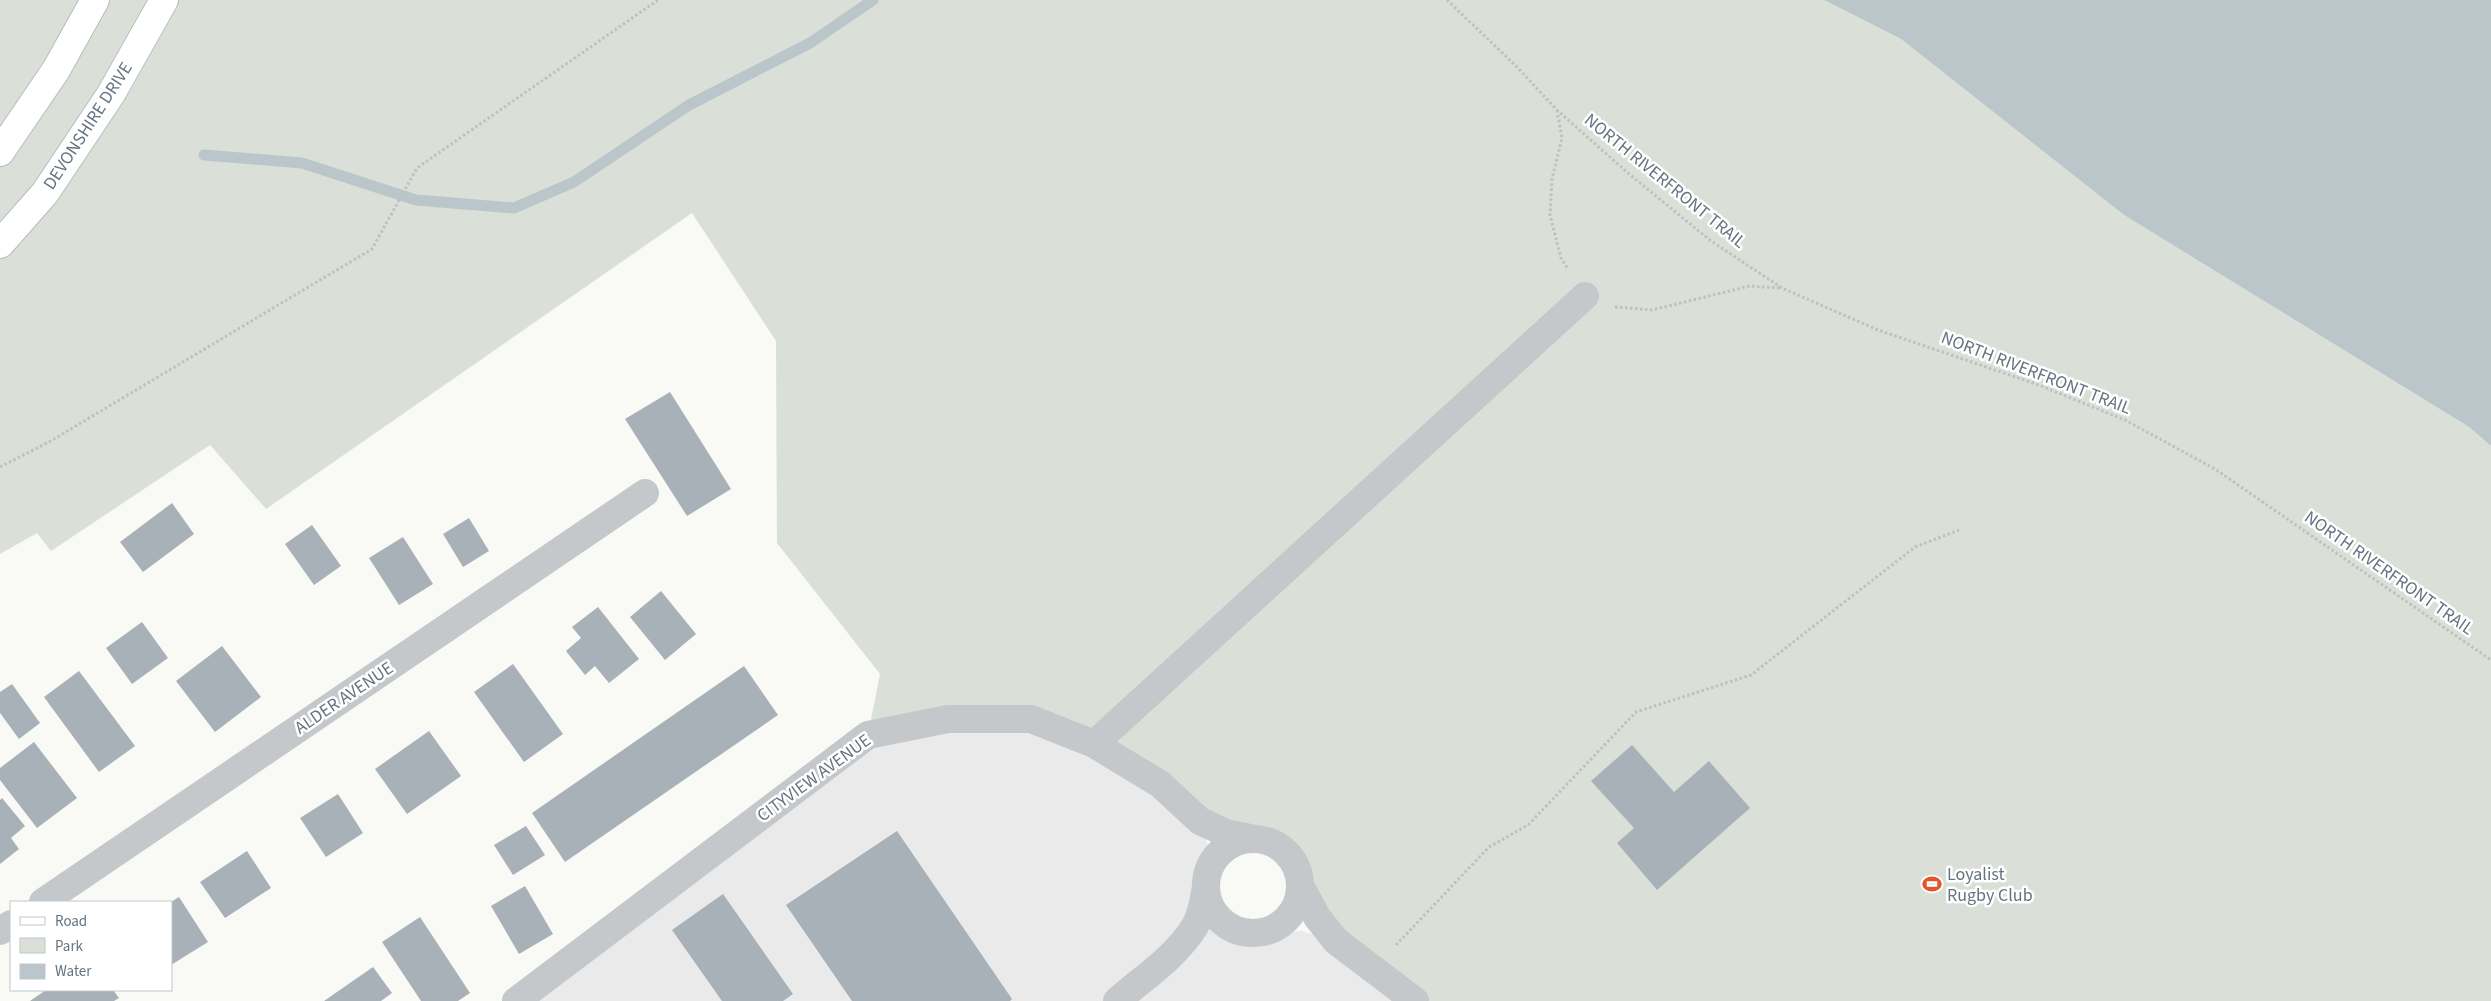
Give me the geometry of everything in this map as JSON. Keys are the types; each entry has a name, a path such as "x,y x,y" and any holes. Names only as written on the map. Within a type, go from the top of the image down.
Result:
{"main road":[{"path":"0,152 56,70 94,0"},
{"name":"DEVONSHIRE DRIVE","path":"0,244 45,193 100,111 164,0"}],"street":[{"path":"1094,744 1585,296"},
{"name":"ALDER AVENUE","path":"44,901 645,493"},
{"name":"CITYVIEW AVENUE","path":"516,1001 868,735 948,719 1031,719 1094,744 1160,784 1200,821 1226,833 1255,839"},
{"name":"CITYVIEW AVENUE","path":"1200,821 1208,845 1207,878"},
{"path":"1117,1001 1176,950 1196,926 1203,907 1207,878 1216,857 1228,847 1241,840 1255,839 1276,846 1293,859 1299,873 1301,887 1298,902 1292,914 1281,925 1268,932"},
{"path":"1207,878 1208,901 1216,915 1226,925 1239,932"},
{"path":"1301,887 1317,917 1336,941 1415,1001"},
{"path":"1176,950 1199,938 1219,932 1254,934 1301,930 1336,941"}],"path":[{"path":"0,467 49,442 372,249 417,168 658,0"},
{"name":"NORTH RIVERFRONT TRAIL","path":"1447,0 1502,52 1557,110 1629,174 1711,241 1782,288 1878,330 2036,384 2125,420 2215,469 2491,660"},
{"name":"NORTH RIVERFRONT TRAIL","path":"1557,110 1562,138 1552,179 1550,215 1561,258 1585,296 1618,308 1652,310 1750,286 1782,288"},
{"path":"1373,969 1489,847 1528,825 1636,712 1751,675 1915,547 1959,530"}],"shaded area":[{"path":"1031,719 1200,821 1208,845 1209,871 1206,886 1209,901 1216,915 1226,925 1239,932 1254,934 1301,931 1336,941 1415,1001 516,1001 868,735"}],"green space":[{"path":"0,0 1824,0 1901,39 2124,215 2469,427 2491,446 2491,1001 1415,1001 1301,887 1299,873 1293,859 1283,849 1270,842 1226,833 1031,719 868,735 880,674 777,543 776,341 692,213 266,509 210,445 51,551 37,533 0,554"}],"water":[{"path":"1824,0 2491,0 2491,446 2469,427 2124,215 1901,39"}],"building":[{"path":"670,392 731,489 687,516 625,419"},
{"path":"172,503 194,534 143,572 120,542"},
{"path":"469,518 489,551 463,567 443,534"},
{"path":"312,525 341,566 314,585 285,544"},
{"path":"403,537 433,584 399,605 369,558"},
{"path":"661,591 696,634 665,660 630,617"},
{"path":"598,607 639,659 609,683 595,666 585,675 566,651 581,638 572,627"},
{"path":"142,622 168,658 132,684 106,648"},
{"path":"222,646 261,697 215,732 176,681"},
{"path":"513,664 563,734 524,762 474,692"},
{"path":"744,666 778,715 565,862 532,813"},
{"path":"79,671 135,746 99,772 44,697"},
{"path":"12,684 40,723 19,739 0,713 0,692"},
{"path":"429,731 461,776 407,814 375,769"},
{"path":"34,742 77,798 37,828 0,780 0,768"},
{"path":"1632,745 1674,792 1709,761 1750,808 1657,890 1617,843 1634,828 1591,781"},
{"path":"338,794 363,833 326,857 300,818"},
{"path":"2,798 25,826 11,838 19,849 0,864 0,800"},
{"path":"526,826 545,855 513,875 494,845"},
{"path":"897,831 1012,999 1010,1001 852,1001 786,905"},
{"path":"247,851 271,888 225,918 200,882"},
{"path":"525,886 553,934 519,954 491,906"},
{"path":"723,894 793,994 783,1001 722,1001 672,930"},
{"path":"179,897 208,942 172,964 172,901"},
{"path":"420,917 470,993 458,1001 421,1001 382,942"},
{"path":"373,967 392,993 381,1001 324,1001"},
{"path":"45,991 114,991 119,998 114,1001 30,1001"}],"waterway":[{"path":"204,155 302,163 416,200 514,208 574,182 689,105 810,43 873,0"}],"place":[{"name":"Loyalist Rugby Club","path":"1932,884"}]}
